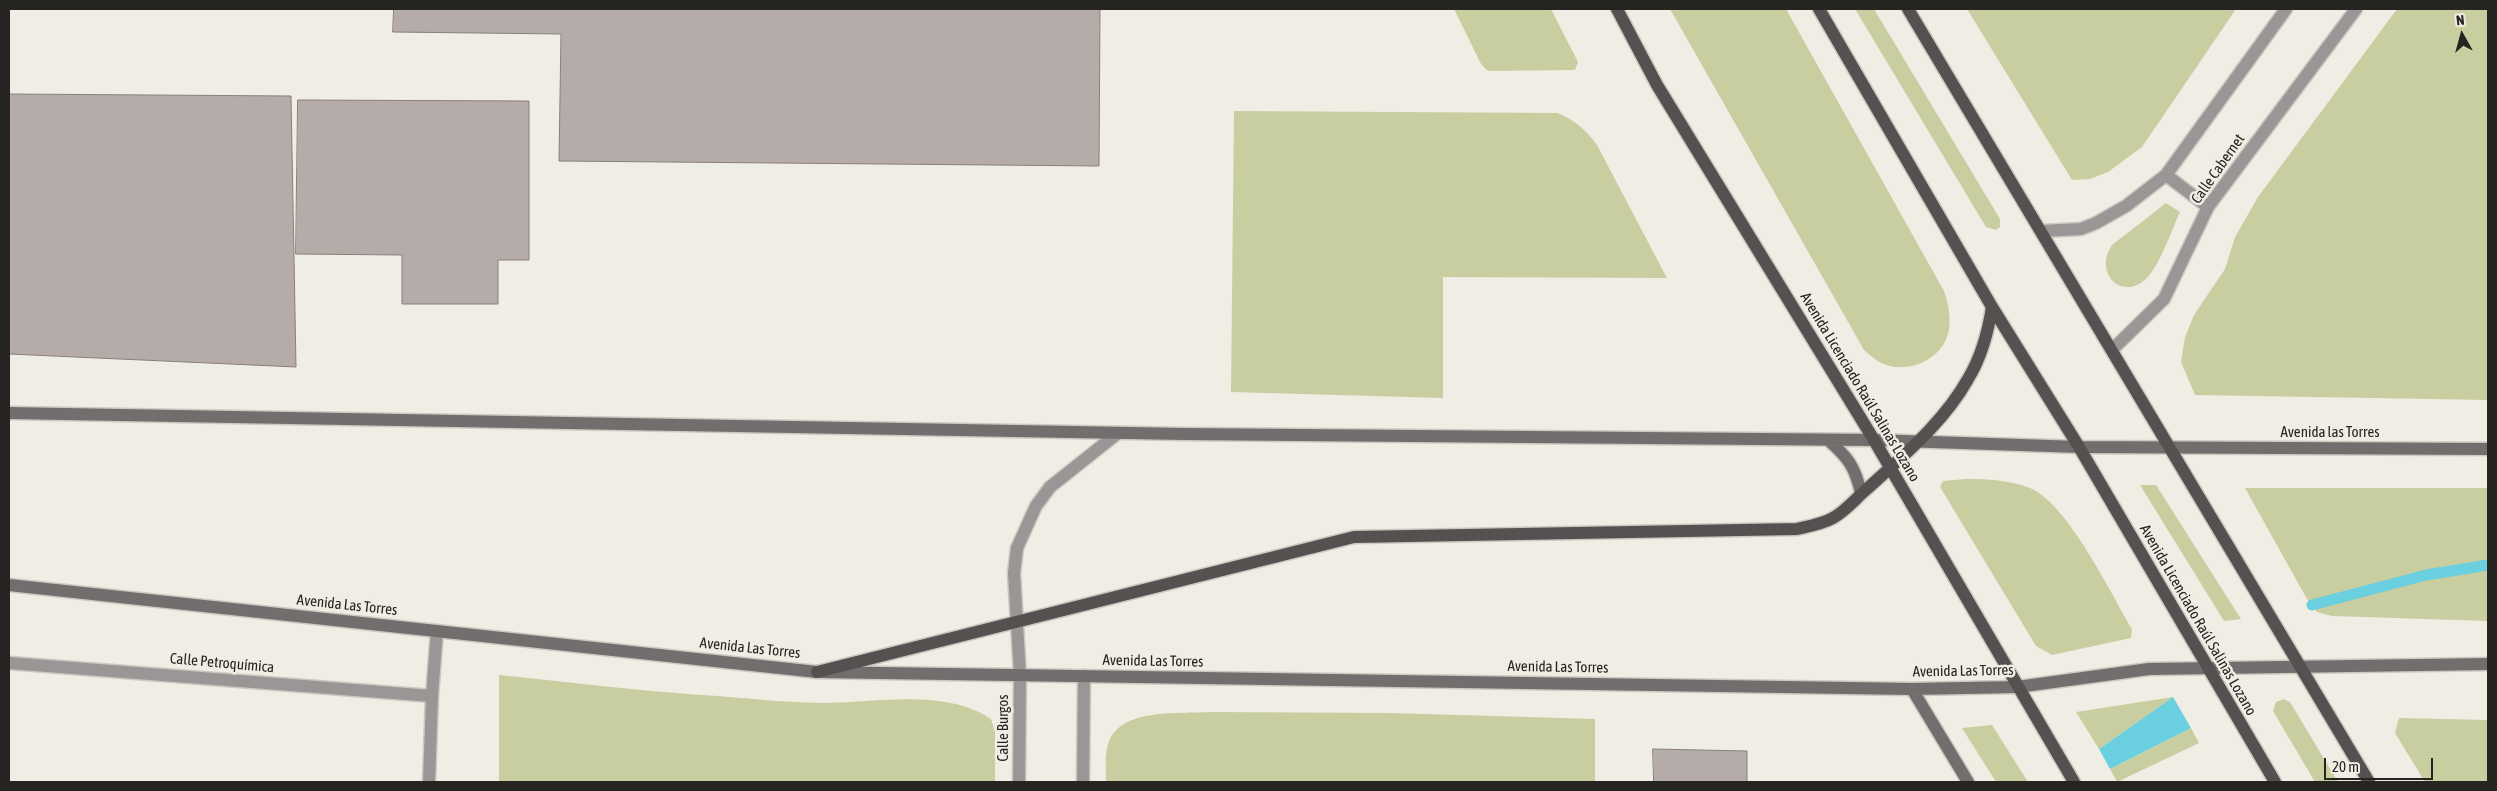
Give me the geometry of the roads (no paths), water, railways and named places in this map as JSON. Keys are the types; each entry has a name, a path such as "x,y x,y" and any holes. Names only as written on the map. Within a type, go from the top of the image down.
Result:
{"main road":[{"name":"Avenida Licenciado Raúl Salinas Lozano","path":"1617,9 1657,85 1874,440 2074,782"},
{"name":"Avenida Licenciado Raúl Salinas Lozano","path":"1819,9 1992,307 2079,447 2275,782"},
{"path":"1908,9 2113,349 2369,782"},
{"path":"817,672 1354,537 1797,529 1821,524 1835,517 1919,441 1968,381 1987,339 1992,307"},
{"path":"9,413 1118,433 1874,440 2079,447 2171,447"},
{"path":"1828,440 1846,455 1857,473 1861,494"},
{"name":"Avenida las Torres","path":"2171,447 2488,449"},
{"name":"Avenida Las Torres","path":"9,585 817,672 1912,688 2017,687 2149,668 2300,665"},
{"path":"2300,665 2488,664"},
{"path":"1912,688 1968,782"}],"street":[{"path":"2042,231 2081,229 2096,223 2126,206 2166,175 2286,9"},
{"name":"Calle Cabernet","path":"2113,349 2164,299 2208,207 2356,9"},
{"path":"2166,175 2208,207"},
{"name":"Calle Burgos","path":"1019,782 1020,675 1014,573 1017,548 1036,506 1050,487 1118,433"},
{"path":"430,782 432,696 437,631"},
{"name":"Calle Petroquímica","path":"9,663 432,696"},
{"path":"1083,782 1084,676"}],"water":[{"path":"2173,697 2191,728 2110,769 2099,749"}],"waterway":[{"path":"2312,605 2426,575 2488,565"}]}
